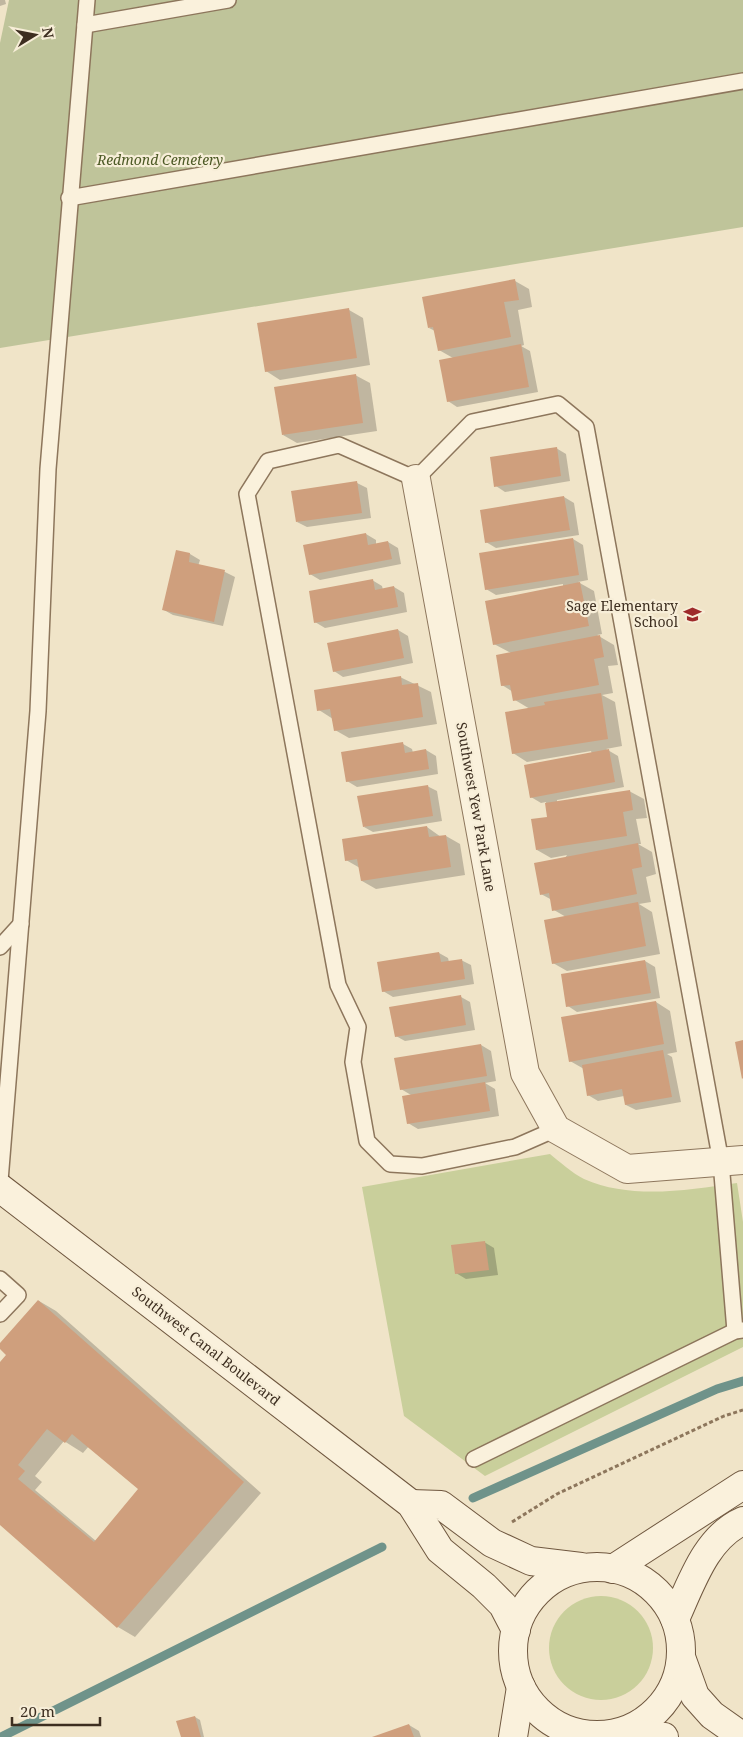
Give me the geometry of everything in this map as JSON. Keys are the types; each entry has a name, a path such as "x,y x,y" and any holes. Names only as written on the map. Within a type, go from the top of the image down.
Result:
{"main road":[{"name":"Southwest Yew Park Lane","path":"416,479 525,1073 556,1129"},
{"path":"556,1129 626,1169 732,1161"},
{"name":"Southwest Canal Boulevard","path":"0,1188 411,1504 440,1550 484,1586 503,1605 516,1630"},
{"path":"613,1569 743,1485"},
{"path":"411,1504 441,1505 492,1542 531,1561 585,1568 613,1569 633,1575 650,1586 664,1601 675,1618 682,1656 695,1696 712,1715 743,1737"},
{"path":"675,1618 702,1559 732,1526 743,1521"},
{"path":"585,1568 567,1573 549,1582 523,1612 516,1630 514,1649 515,1668 522,1687 541,1714 555,1724 585,1736 624,1732 664,1737"},
{"path":"624,1732 646,1720 664,1703 676,1681 682,1656"},
{"path":"513,1737 522,1687"}],"lane":[{"path":"0,1181 38,711 48,469 69,198 87,0"},
{"path":"84,25 228,0"},
{"path":"69,198 743,82"},
{"path":"474,1459 739,1330 732,1161 586,427 558,404 472,422 416,479 339,445 268,461 247,494 338,985 358,1027 353,1062 367,1141 390,1164 422,1166 515,1147 556,1129"},
{"path":"0,947 21,924"},
{"path":"0,1279 18,1296 0,1314"}],"path":[{"path":"506,1526 557,1494 724,1416 743,1410"}],"green space":[{"name":"Redmond Cemetery","path":"9,0 743,0 743,227 0,348 0,43"},
{"path":"550,1154 584,1179 621,1189 660,1192 737,1183 743,1222 743,1347 485,1476 404,1416 362,1187"},
{"path":"601,1596 621,1600 630,1604 638,1611 645,1619 649,1628 653,1648 649,1668 645,1677 638,1685 630,1692 621,1696 601,1700 581,1696 572,1692 564,1685 557,1677 553,1668 549,1648 553,1628 557,1619 564,1611 572,1604 581,1600"}],"building":[{"path":"515,279 519,300 504,302 511,337 438,351 433,327 428,328 422,297"},
{"path":"349,308 357,358 265,372 257,323"},
{"path":"521,344 529,387 447,402 439,360"},
{"path":"356,374 363,423 282,435 274,387"},
{"path":"557,447 561,476 494,487 490,457"},
{"path":"357,481 362,513 296,522 291,491"},
{"path":"564,496 570,530 485,543 480,510"},
{"path":"366,533 368,545 388,541 392,559 309,575 303,545"},
{"path":"573,538 579,575 485,590 479,553"},
{"path":"176,550 190,553 189,562 225,570 214,622 162,610"},
{"path":"373,579 375,590 394,586 398,607 314,623 309,591"},
{"path":"580,582 589,626 493,645 485,601"},
{"path":"398,629 404,658 333,672 327,643"},
{"path":"600,635 604,657 594,659 599,685 513,701 510,685 501,686 496,655"},
{"path":"401,676 402,685 418,683 423,717 334,731 330,709 317,711 314,690"},
{"path":"601,693 608,739 512,754 505,712 545,705 544,702"},
{"path":"403,742 405,753 426,749 429,769 346,782 341,752"},
{"path":"609,749 615,782 530,798 524,765"},
{"path":"428,785 433,816 363,827 357,796"},
{"path":"630,790 633,810 623,812 627,836 536,850 531,819 547,817 545,803"},
{"path":"427,826 429,837 446,835 451,867 361,881 357,859 345,861 342,839"},
{"path":"638,843 642,867 632,869 637,894 552,911 549,893 540,895 534,863"},
{"path":"638,902 646,946 552,964 544,920"},
{"path":"439,952 441,962 462,959 465,979 382,992 377,962"},
{"path":"645,960 651,993 566,1007 561,974"},
{"path":"461,995 466,1025 395,1037 389,1007"},
{"path":"656,1001 664,1044 569,1062 561,1017"},
{"path":"743,1040 743,1078 742,1079 735,1042"},
{"path":"481,1044 487,1076 400,1090 394,1058"},
{"path":"663,1050 672,1097 625,1105 622,1089 587,1096 582,1065"},
{"path":"485,1082 490,1111 407,1124 402,1096"},
{"path":"485,1241 489,1270 455,1274 451,1245"},
{"path":"38,1300 244,1482 117,1628 0,1525 0,1362 6,1355 0,1349 0,1343","holes":["47,1429 65,1443 72,1434 138,1489 94,1542 18,1479 25,1471 18,1465"]},
{"path":"195,1716 201,1737 181,1737 176,1721"},
{"path":"409,1724 414,1737 372,1737"}],"waterway":[{"path":"473,1498 717,1389 743,1381"},
{"path":"1,1737 382,1547"}],"place":[{"name":"Sage Elementary School","path":"692,614"}]}
